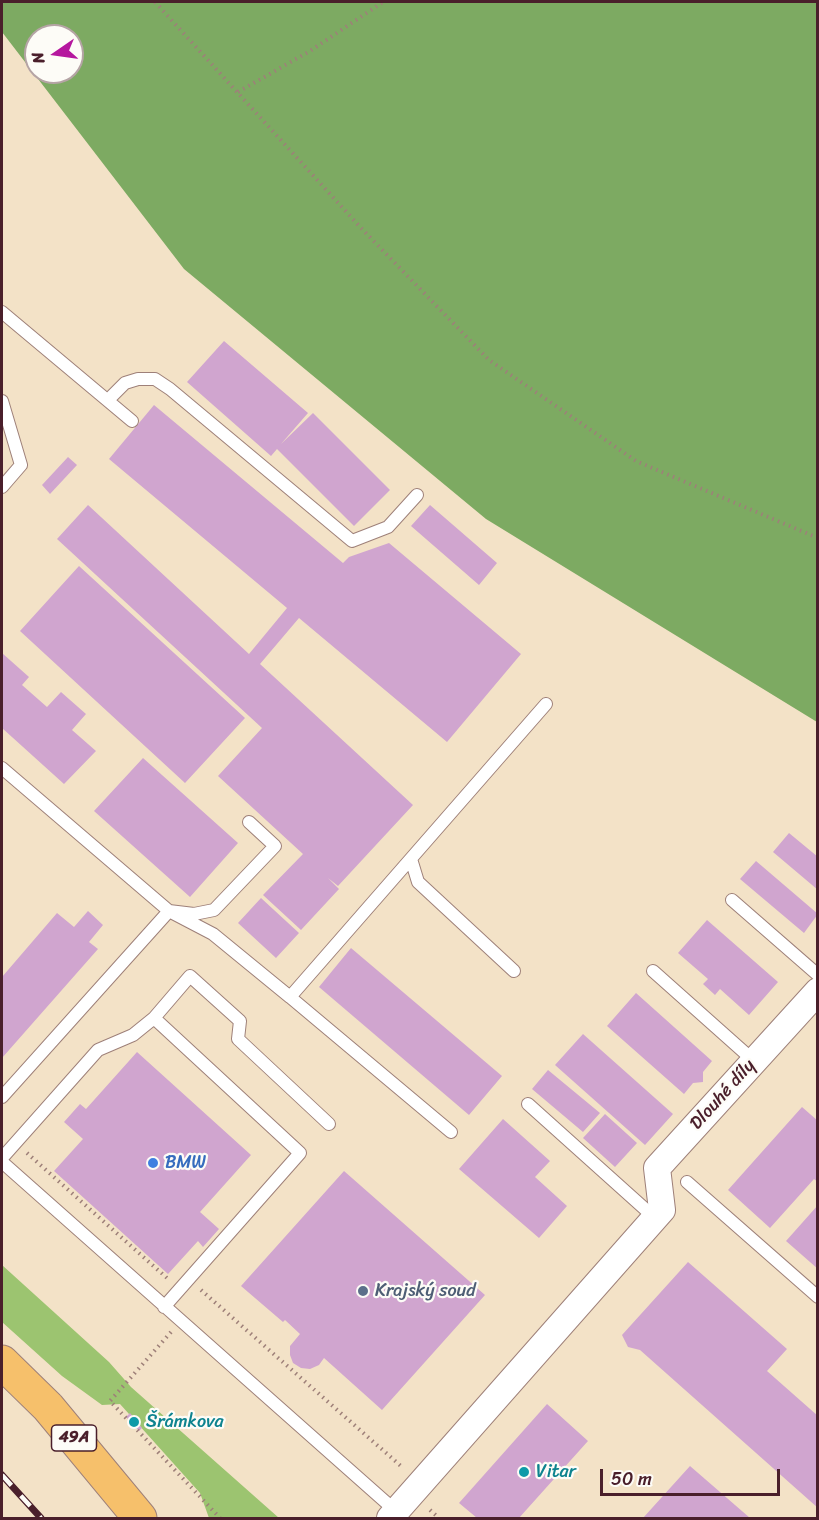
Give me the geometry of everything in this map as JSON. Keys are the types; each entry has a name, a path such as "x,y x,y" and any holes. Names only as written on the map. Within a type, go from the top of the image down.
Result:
{"main road":[{"name":"49A","path":"2,1362 48,1407 140,1518"}],"street":[{"name":"Dlouhé díly","path":"659,1214 657,1168 818,991"},
{"path":"397,1509 659,1214"}],"lane":[{"path":"2,312 132,421"},
{"path":"108,399 125,383 138,379 155,379 170,389 352,541 388,527 417,495"},
{"path":"2,401 21,465 2,487"},
{"path":"290,997 546,704"},
{"path":"2,768 169,911 213,934 451,1132"},
{"path":"169,911 194,914 214,910 275,846 249,822"},
{"path":"411,859 418,882 514,971"},
{"path":"732,900 818,975"},
{"path":"2,1097 169,911"},
{"path":"653,971 754,1061"},
{"path":"329,1124 238,1039 240,1021 190,976 154,1018 133,1035 98,1050 2,1160 164,1307 397,1509"},
{"path":"154,1018 300,1154 164,1307"},
{"path":"528,1104 659,1214"},
{"path":"687,1182 818,1297"}],"path":[{"path":"155,2 361,228 489,360 636,461 818,538"},
{"path":"238,92 310,51 383,2"},
{"path":"16,1143 167,1278 189,1279 408,1473 397,1509"},
{"path":"182,1321 110,1401 220,1518"}],"green space":[{"path":"2,2 817,2 817,722 486,519 184,269 42,84 84,84 84,24 24,24 24,61 2,32"},
{"path":"2,1265 109,1362 131,1387 279,1518 209,1518 200,1493 120,1404 102,1405 62,1376 2,1322"}],"building":[{"path":"224,341 308,413 281,444 313,413 390,490 354,526 277,449 271,456 187,382"},
{"path":"154,405 343,563 349,557 389,543 521,654 447,742 299,618 260,664 413,805 338,886 328,878 339,889 301,930 263,895 303,854 218,776 262,728 57,539 88,505 249,654 287,608 109,459"},
{"path":"68,457 77,465 50,494 42,485"},
{"path":"430,505 497,563 479,585 411,526"},
{"path":"79,566 245,718 185,783 20,631"},
{"path":"2,653 29,677 22,685 47,707 61,692 86,714 72,730 96,751 64,784 2,728"},
{"path":"143,758 238,843 190,897 94,811"},
{"path":"789,833 818,857 818,890 773,852"},
{"path":"756,861 818,914 804,933 740,879"},
{"path":"261,898 299,933 276,958 238,923"},
{"path":"88,911 103,925 89,942 98,949 2,1058 2,977 57,913 74,927"},
{"path":"707,920 778,982 749,1015 720,989 715,995 703,984 708,979 678,953"},
{"path":"351,948 502,1076 469,1115 319,987"},
{"path":"636,993 712,1061 703,1072 703,1082 693,1083 684,1094 607,1026"},
{"path":"583,1034 673,1114 645,1145 555,1065"},
{"name":"BMW","path":"137,1052 251,1155 200,1212 219,1229 203,1247 198,1241 168,1274 54,1171 83,1139 64,1122 80,1104 86,1109"},
{"path":"548,1070 600,1113 583,1132 532,1089"},
{"path":"802,1107 818,1121 818,1182 814,1179 770,1228 728,1190"},
{"path":"605,1114 637,1143 615,1167 583,1138"},
{"path":"503,1119 550,1161 535,1177 567,1206 539,1238 459,1169"},
{"name":"Krajský soud","path":"344,1171 485,1295 382,1410 324,1358 319,1365 310,1369 301,1368 293,1363 290,1346 300,1334 241,1286"},
{"path":"818,1205 818,1269 786,1241"},
{"path":"688,1262 787,1349 767,1371 818,1416 818,1508 640,1350 628,1347 622,1335"},
{"name":"Vitar","path":"547,1404 588,1441 519,1518 477,1518 459,1503"},
{"name":"Šrámkova","path":"130,1413 142,1428 139,1431 126,1417"},
{"path":"690,1466 750,1518 643,1518"}],"railway":[{"path":"2,1475 41,1518"}],"place":[{"name":"BMW","path":"153,1163"},
{"name":"Krajský soud","path":"363,1291"},
{"name":"Šrámkova","path":"134,1422"},
{"name":"Vitar","path":"524,1472"}]}
